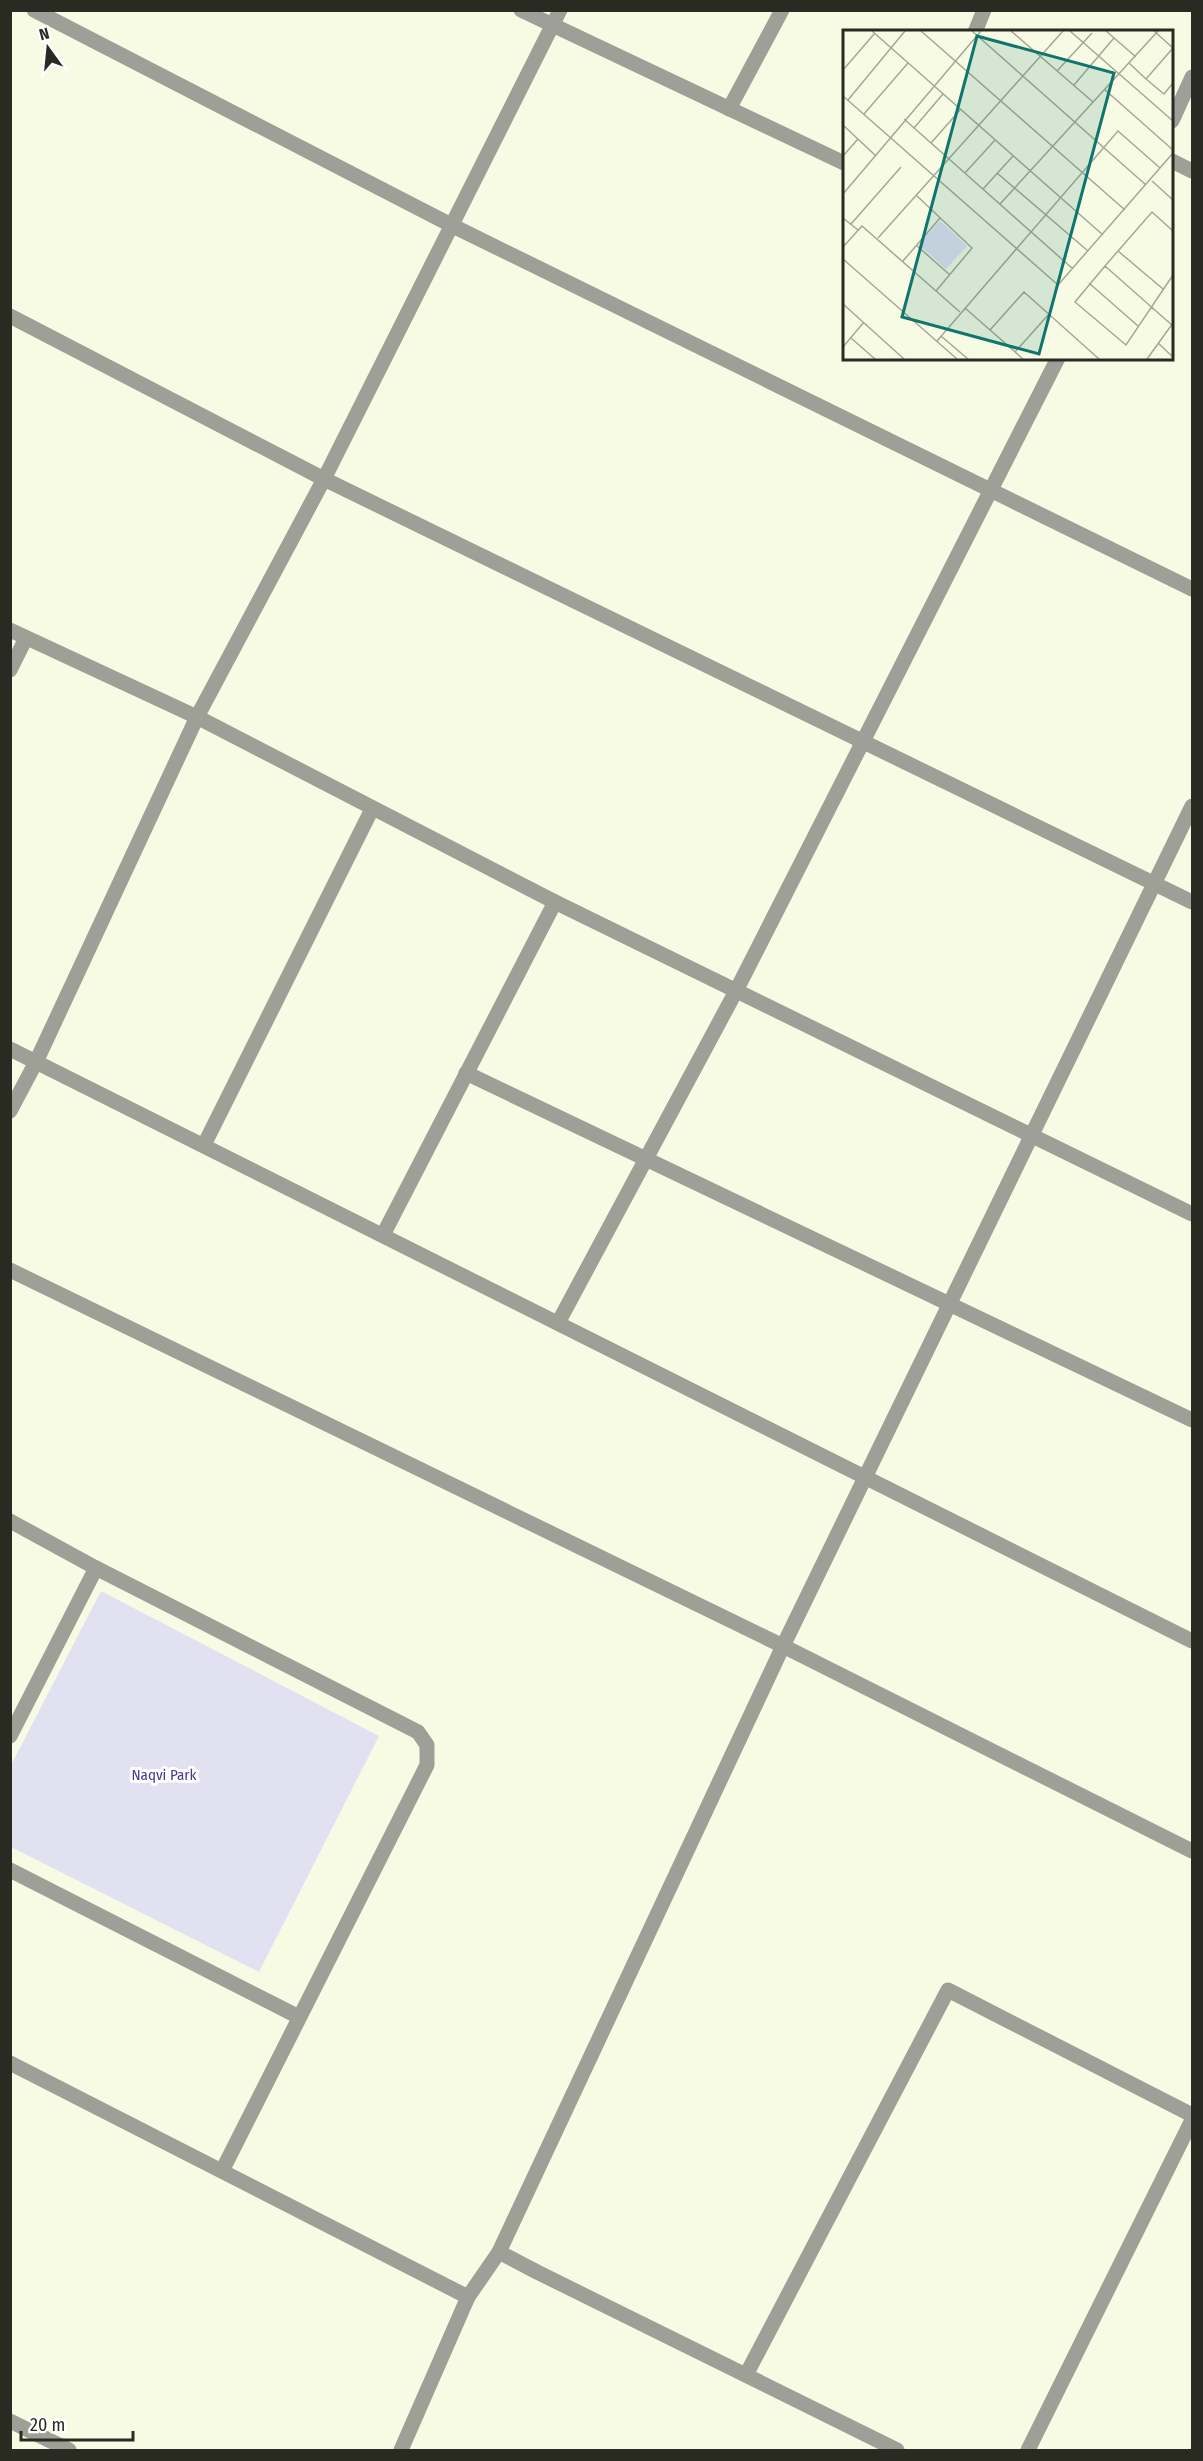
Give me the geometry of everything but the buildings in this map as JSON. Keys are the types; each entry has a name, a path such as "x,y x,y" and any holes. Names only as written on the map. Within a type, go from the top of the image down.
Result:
{"street":[{"path":"34,10 453,226 1192,589"},
{"path":"521,10 843,163"},
{"path":"10,1111 36,1062 197,717 324,479 560,10"},
{"path":"729,110 782,10"},
{"path":"976,30 984,10"},
{"path":"1173,119 1192,77"},
{"path":"1173,162 1192,171"},
{"path":"10,316 324,479 1192,902"},
{"path":"558,1323 736,991 1057,360"},
{"path":"10,630 197,717 555,902 1192,1214"},
{"path":"10,670 26,638"},
{"path":"401,2451 468,2296 499,2252 783,1646 1192,806"},
{"path":"204,1145 372,809"},
{"path":"383,1235 555,902"},
{"path":"10,1050 1192,1641"},
{"path":"466,1073 1192,1420"},
{"path":"10,1270 783,1646 1192,1851"},
{"path":"10,1521 96,1568 418,1732 427,1745 427,1765 222,2171"},
{"path":"10,1736 96,1568"},
{"path":"10,1870 299,2017"},
{"path":"746,2375 948,1990 1192,2115"},
{"path":"10,2063 468,2296"},
{"path":"1028,2451 1192,2120"},
{"path":"499,2252 897,2451"},
{"path":"10,2421 69,2451"}],"green space":[{"name":"Naqvi Park","path":"101,1591 379,1736 259,1972 11,1847 11,1765"}]}
